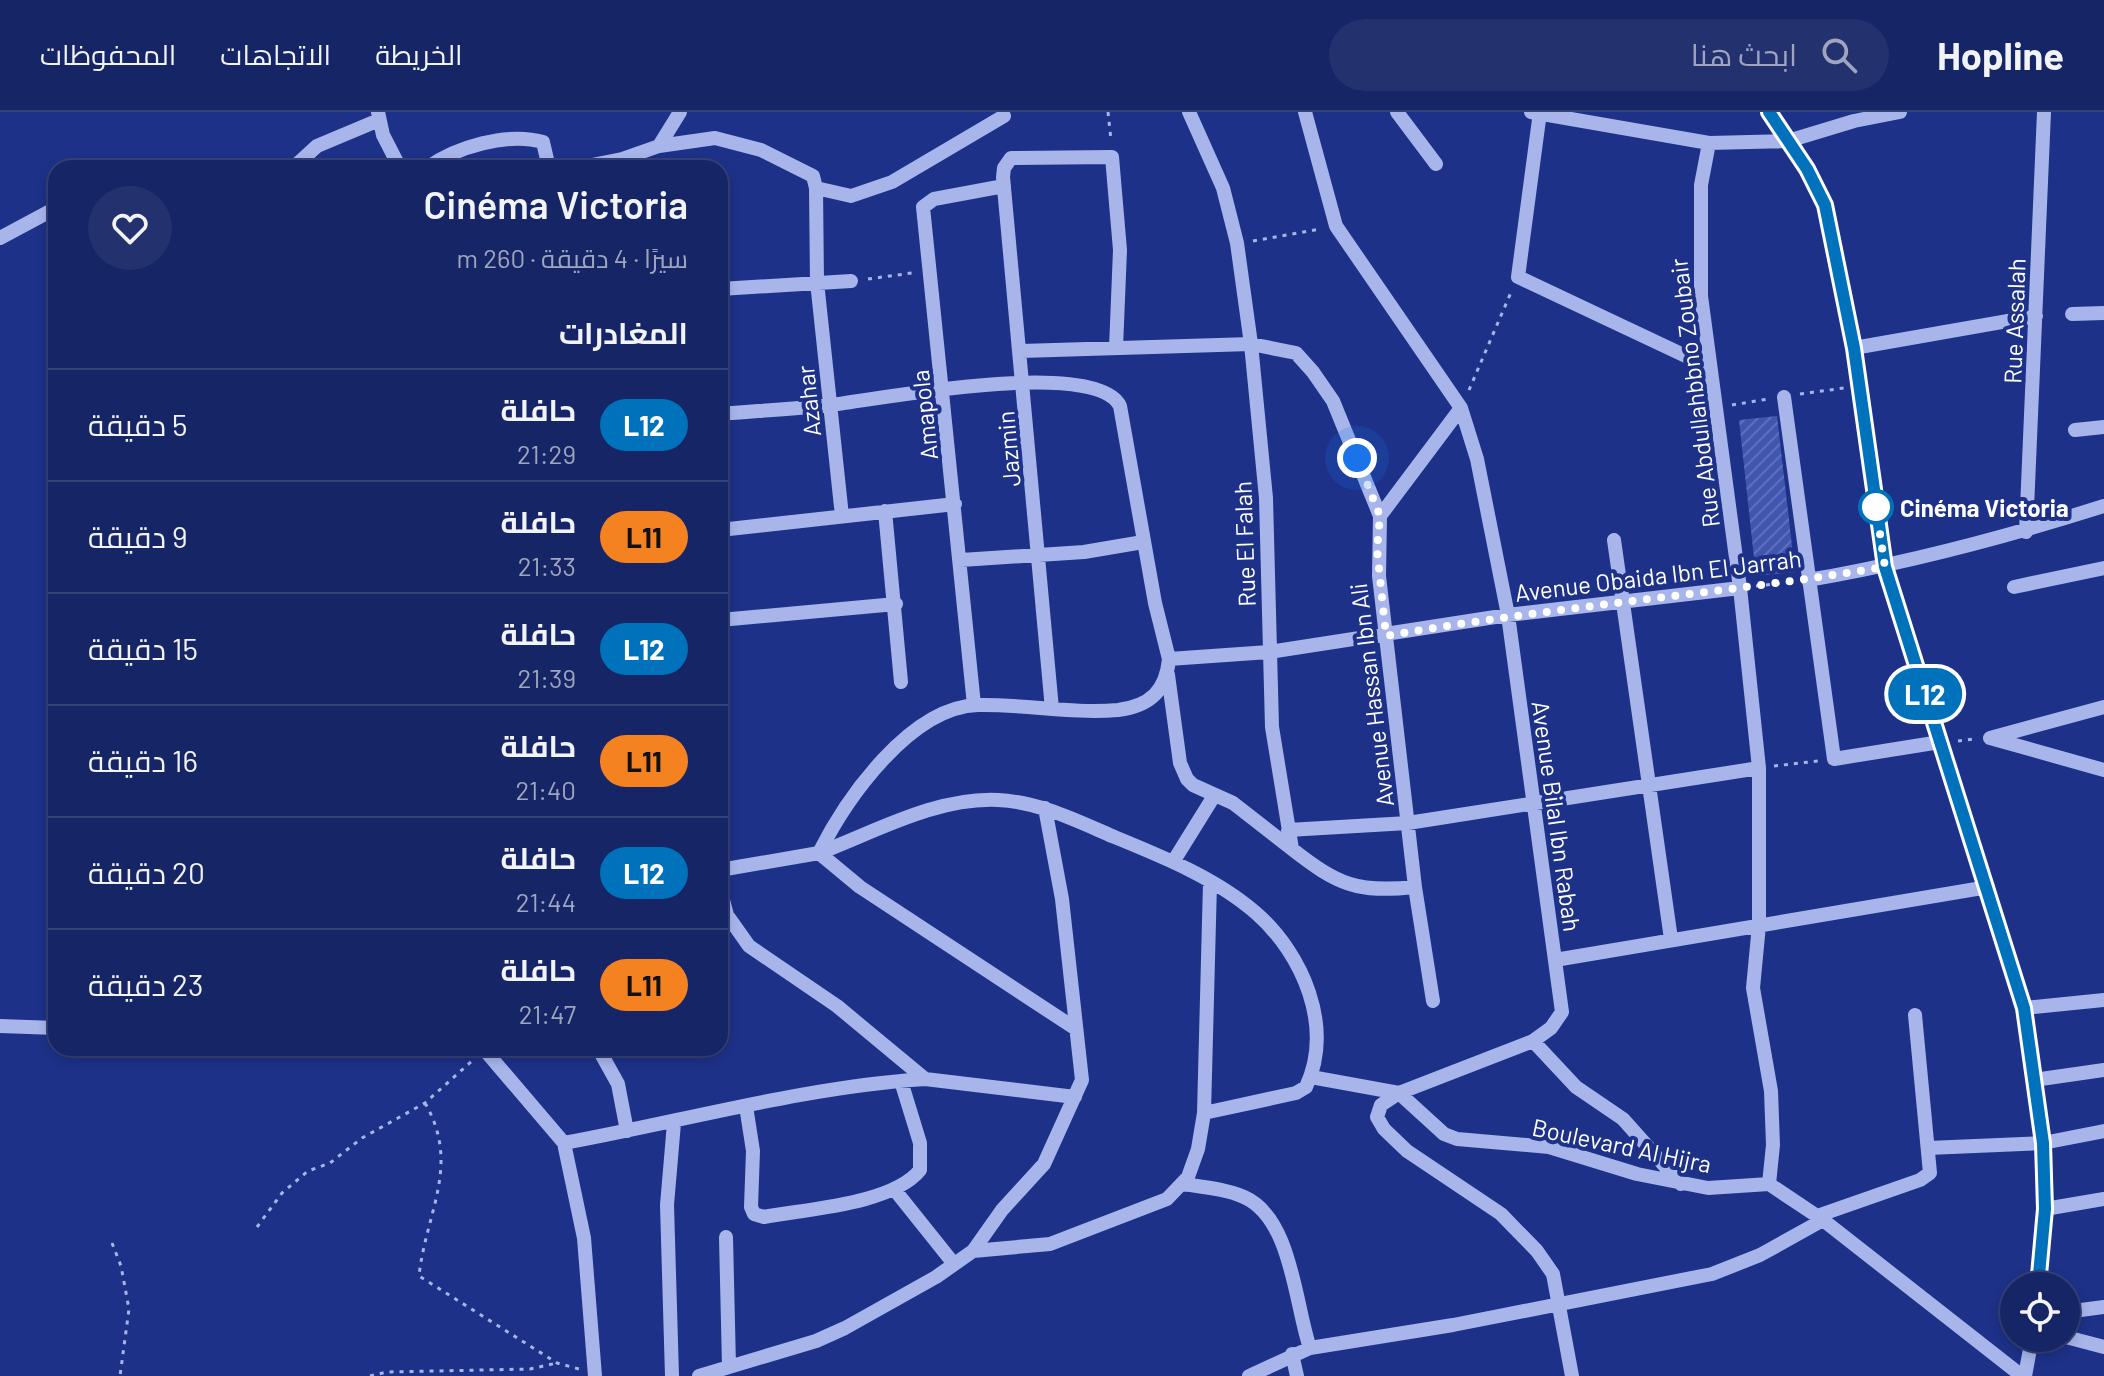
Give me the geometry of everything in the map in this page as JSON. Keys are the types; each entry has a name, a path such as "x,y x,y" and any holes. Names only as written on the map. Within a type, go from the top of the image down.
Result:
{"street":[{"path":"652,160 653,149 680,112"},
{"name":"Rue El Falah","path":"1189,112 1223,188 1237,243 1251,344 1266,498 1269,652 1276,765 1292,849"},
{"name":"Avenue Bilal Ibn Rabah","path":"1305,112 1336,226 1461,408 1477,459 1508,615 1562,1012 1551,1028 1533,1041 1399,1093"},
{"path":"1397,112 1436,164"},
{"path":"1769,112 1825,205 1854,348 1885,567 2024,1008 2043,1143 2045,1209 2039,1272"},
{"path":"1709,367 1518,277 1537,113 1709,143 1788,141 1853,117 1900,112"},
{"name":"Rue Assalah","path":"2026,532 2044,112"},
{"path":"302,160 317,146 378,116 397,160"},
{"path":"609,160 653,149 729,139 805,170 813,176 816,188 851,196 892,182 1004,116"},
{"path":"441,160 461,149 529,138 543,142 547,160"},
{"name":"Rue Abdullahbbno Zoubair","path":"1709,143 1701,185 1701,296 1740,588 1759,768 1759,925 1753,988 1771,1091 1773,1145 1769,1184"},
{"path":"1004,186 1004,168 1011,158 1112,157 1120,250 1116,348"},
{"name":"Amapola","path":"974,705 925,204 1004,186"},
{"name":"Jazmin","path":"1004,186 1052,709"},
{"name":"Azahar","path":"816,188 817,282 842,516"},
{"path":"0,238 48,212"},
{"path":"728,288 851,281"},
{"path":"2072,314 2104,313"},
{"path":"1854,348 2036,316"},
{"name":"Avenue Hassan Ibn Ali","path":"1021,351 1251,344 1296,353 1333,401 1380,516 1377,549 1386,636 1415,887 1433,1001"},
{"path":"728,413 830,405 943,389 1024,382 1078,384 1112,394 1120,406 1143,542 1169,667 1180,763 1193,785 1233,803 1315,868 1357,888 1375,891 1415,887"},
{"path":"1784,397 1834,759 1940,742"},
{"path":"1380,516 1461,408"},
{"path":"2075,430 2104,427"},
{"path":"728,529 955,504"},
{"name":"Avenue Obaida Ibn El Jarrah","path":"1808,580 1885,567 2026,532 2104,508"},
{"path":"885,511 901,682"},
{"path":"1614,540 1671,939"},
{"path":"961,560 1040,555 1143,542"},
{"path":"2014,587 2104,568"},
{"name":"Avenue Obaida Ibn El Jarrah","path":"1169,667 1508,615 1740,588"},
{"path":"728,619 896,604"},
{"path":"819,853 861,781 917,731 936,719 974,705 1101,712 1136,708 1156,695 1169,667"},
{"path":"1990,738 2104,707"},
{"path":"1990,738 2104,770"},
{"path":"1288,830 1408,823 1759,768"},
{"path":"1173,862 1214,796"},
{"path":"728,869 819,853 925,811 995,800 1045,808 1173,862 1257,914 1283,945 1305,980 1318,1024 1317,1048 1306,1087 1296,1093 1204,1113"},
{"path":"699,1376 816,1341 954,1264 973,1251 1002,1210 1044,1164 1082,1080 1062,899 1045,808"},
{"path":"819,853 860,887 1076,1029"},
{"path":"973,1251 1028,1248 1079,1236 1167,1199 1183,1184 1198,1149 1204,1113 1210,883"},
{"path":"1555,960 1988,887"},
{"path":"728,916 749,946 837,1006 925,1079"},
{"path":"2024,1008 2104,1000"},
{"path":"1249,1376 1310,1348 1712,1274 1760,1255 1820,1218 1927,1176 1931,1167 1915,1015"},
{"path":"0,1026 48,1028"},
{"path":"1533,1041 1576,1087 1623,1119 1681,1184"},
{"path":"489,1056 564,1143 584,1238 594,1374"},
{"path":"602,1056 618,1084 627,1131"},
{"path":"2034,1080 2104,1070"},
{"path":"1311,1077 1399,1093"},
{"path":"564,1143 746,1106 901,1081 925,1079 1075,1097"},
{"path":"746,1106 753,1151 751,1207 758,1217 817,1208 894,1189 912,1180 920,1170 922,1159 901,1081"},
{"path":"1399,1093 1381,1105 1378,1123 1437,1174 1482,1200 1522,1235 1553,1274 1572,1376"},
{"name":"Boulevard Al Hijra","path":"1399,1093 1444,1134 1457,1139 1549,1147 1637,1174 1708,1188 1769,1184"},
{"path":"672,1376 667,1205 674,1123"},
{"path":"1928,1148 2043,1143 2104,1131"},
{"path":"1183,1184 1231,1192 1248,1198 1261,1209 1290,1262 1301,1323 1310,1348"},
{"path":"1769,1184 1820,1218 2023,1376 2029,1352"},
{"path":"894,1189 954,1264"},
{"path":"2045,1209 2104,1199"},
{"path":"726,1237 729,1366"},
{"path":"2080,1310 2104,1307"},
{"path":"2080,1341 2104,1347"},
{"path":"1292,1354 1297,1376"}],"path":[{"path":"1108,112 1112,157"},
{"path":"1237,243 1336,226"},
{"path":"851,281 931,271"},
{"path":"1461,408 1518,277"},
{"path":"1717,408 1858,386"},
{"name":"Avenue Obaida Ibn El Jarrah","path":"1740,588 1808,580"},
{"path":"1940,742 1990,738"},
{"path":"1759,768 1834,759"},
{"path":"257,1227 282,1193 308,1171 330,1163 362,1138 425,1103 475,1056"},
{"path":"425,1103 442,1141 442,1170 423,1244 419,1276 557,1363 594,1374"},
{"path":"112,1243 129,1309 120,1376"},
{"path":"370,1376 387,1372 530,1369 557,1363"}],"building":[{"path":"1777,416 1795,572 1756,576 1739,420"}],"bus line":[{"name":"L12","path":"1769,112 1807,169 1825,205 1854,348 1885,567 2024,1008 2043,1143 2045,1209 2039,1272"}],"place":[{"name":"Cinéma Victoria","path":"1876,507"}],"route":[{"path":"1357,458 1380,516 1377,549 1386,636 1508,615 1808,580 1885,567 1876,507"}]}
